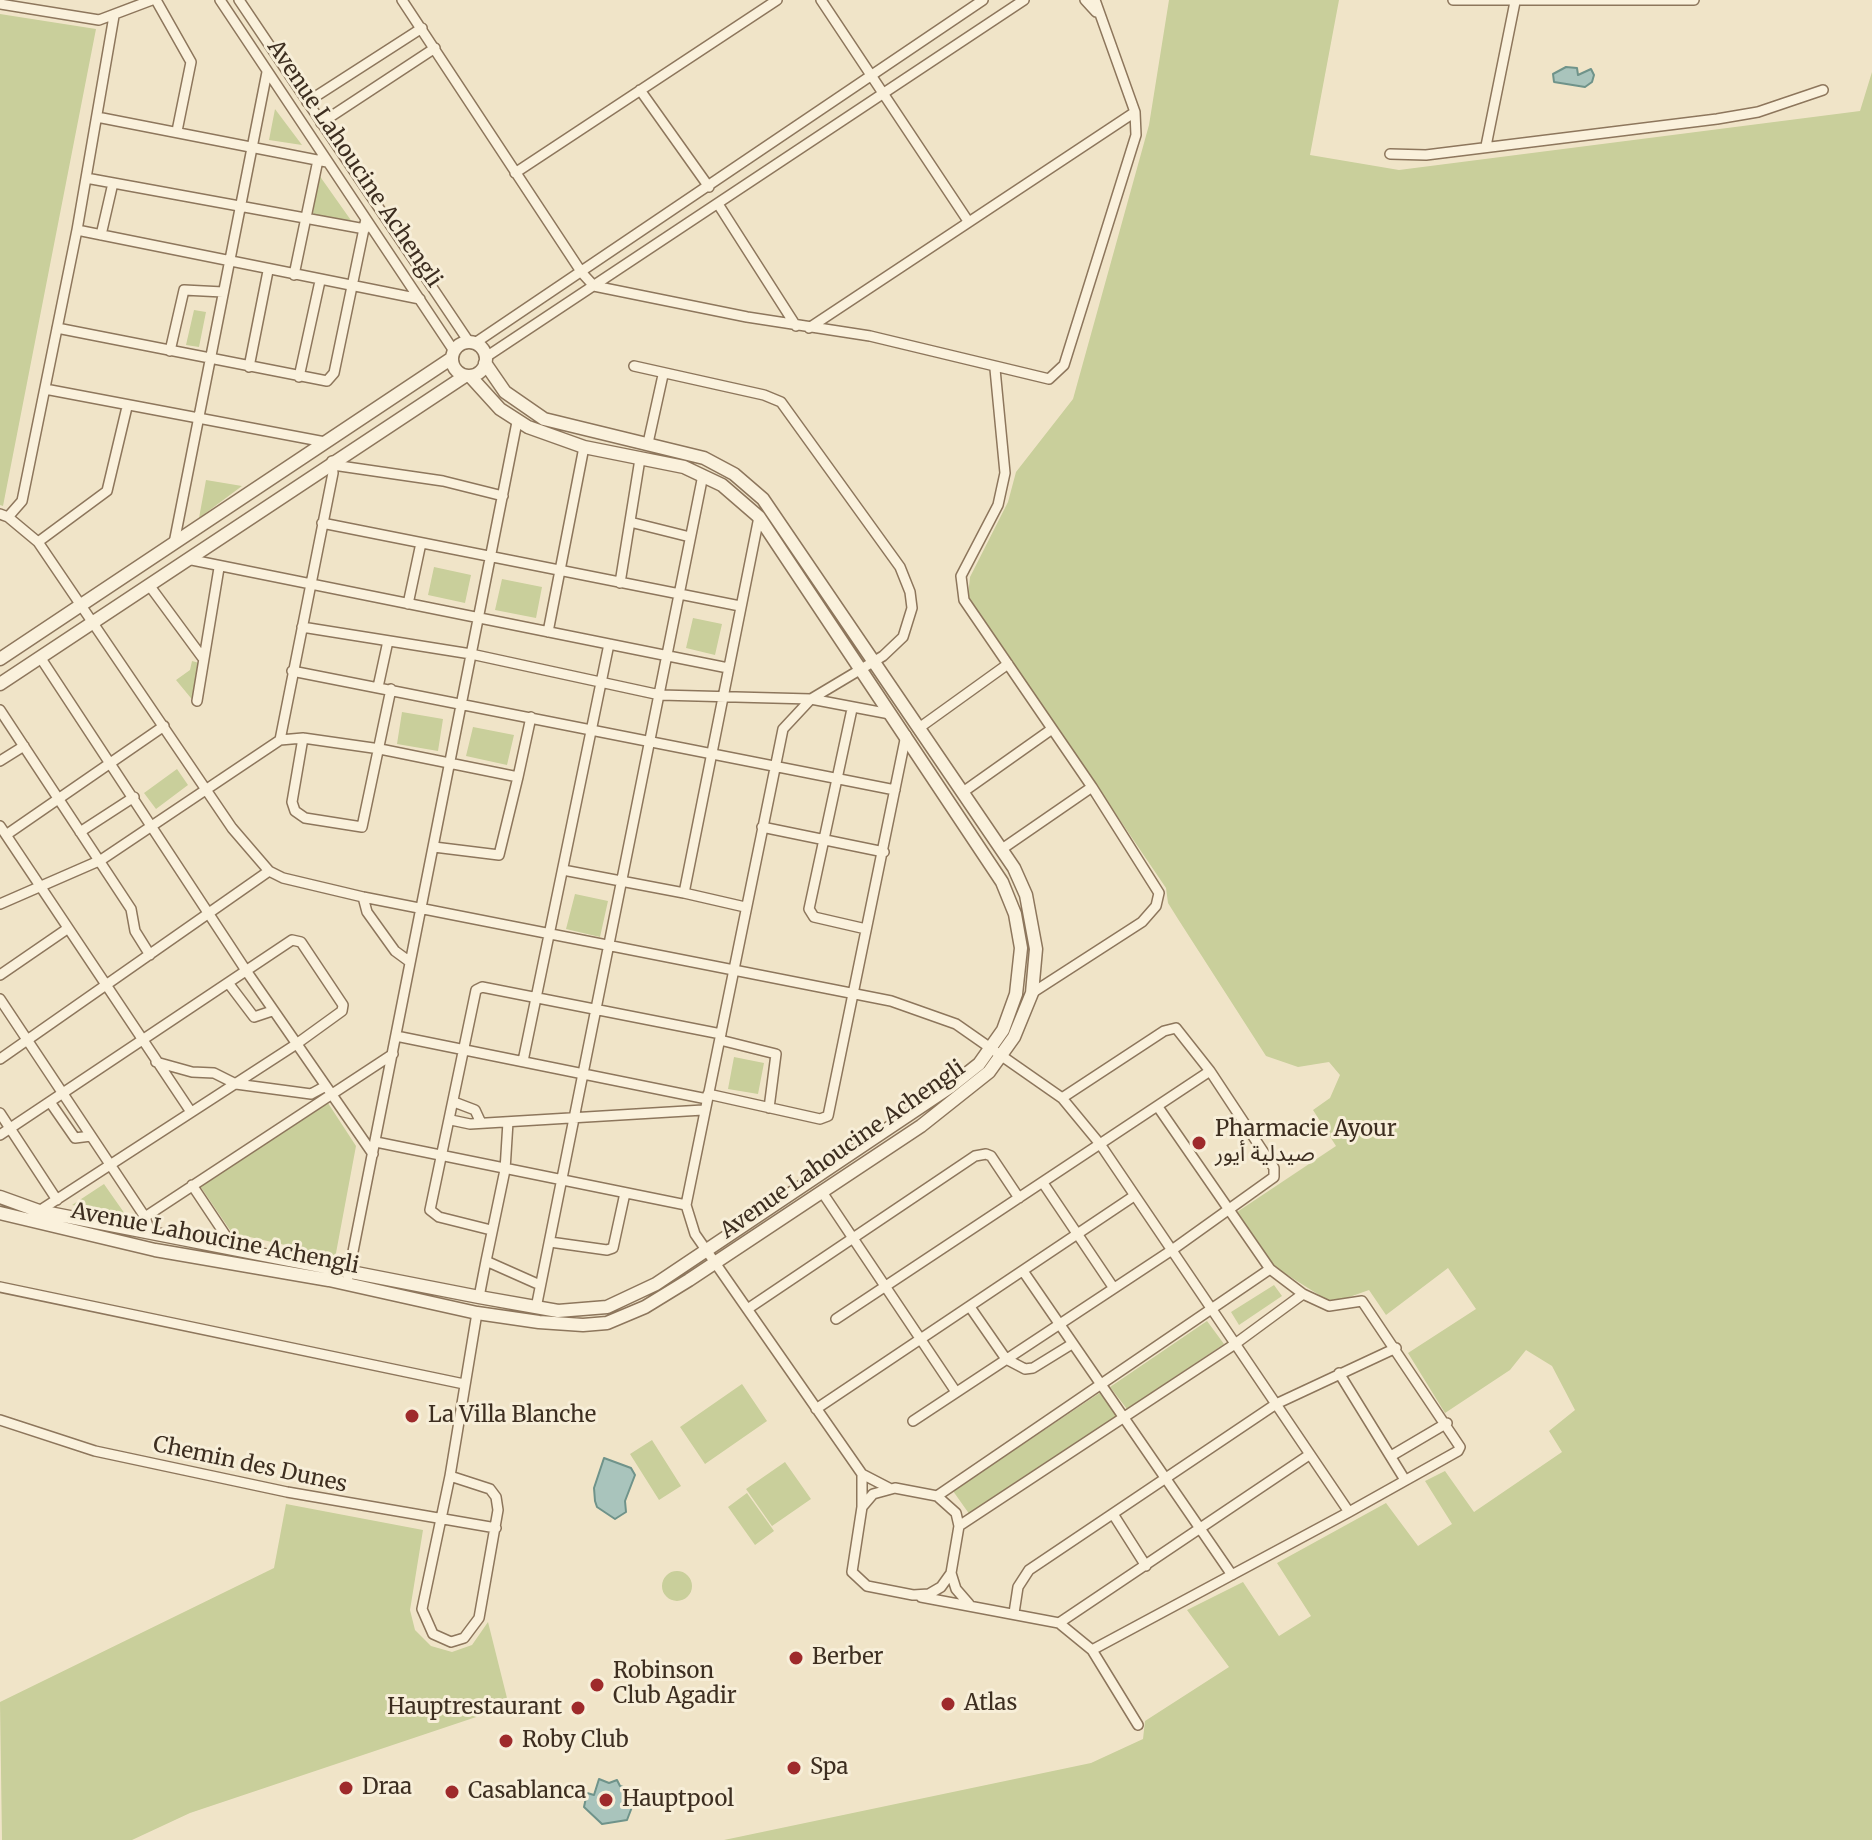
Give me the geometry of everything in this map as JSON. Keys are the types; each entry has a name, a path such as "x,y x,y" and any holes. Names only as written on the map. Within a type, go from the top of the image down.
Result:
{"street":[{"path":"0,4 87,20 114,16 154,0 191,62 177,131"},
{"name":"Avenue Lahoucine Achengli","path":"220,0 365,224 420,299 453,354"},
{"name":"Avenue Lahoucine Achengli","path":"239,0 472,343"},
{"path":"402,0 582,273 594,286 930,349 995,369 1043,379 1060,372 1134,142 1135,112 1096,12 1095,0"},
{"path":"515,173 777,0"},
{"path":"821,0 968,221"},
{"path":"0,659 453,354 582,273 983,0"},
{"path":"0,684 333,463 467,376 480,372 486,360 594,286 1024,0"},
{"path":"1085,0 1096,12"},
{"path":"1453,0 1694,0"},
{"path":"1486,146 1515,2"},
{"path":"114,16 77,230 22,501 4,516 38,542 206,790 269,871 283,878 363,897 854,994 939,1015 997,1051 1062,1098 1100,1144 1349,1512"},
{"path":"307,102 422,28"},
{"path":"321,123 435,48"},
{"path":"174,543 267,72"},
{"path":"640,90 709,187"},
{"path":"1390,154 1426,155 1717,119 1758,112 1823,90"},
{"path":"809,328 1135,112"},
{"path":"97,117 323,161 294,275"},
{"path":"57,328 322,382 334,373 365,224 306,219 86,178"},
{"path":"101,235 113,183"},
{"path":"718,204 796,326"},
{"path":"77,230 268,271 420,299"},
{"path":"249,367 268,271"},
{"path":"299,377 320,281"},
{"path":"170,351 184,290 223,292"},
{"path":"472,343 486,360"},
{"path":"453,354 454,367 467,376"},
{"name":"Avenue Lahoucine Achengli","path":"0,1213 155,1250 346,1284 477,1313 554,1323 607,1323 645,1307 717,1262 975,1085 1026,1015 1032,993 1034,927 1026,895 1002,849 763,499 718,464 648,443 544,419 505,392 486,360"},
{"path":"634,366 773,398 786,407 900,567 910,592 912,608 903,637 873,661 811,699 783,729 772,767 686,1205 695,1234 862,1474 889,1488 937,1496 953,1508 959,1526 951,1573 956,1589 969,1604"},
{"path":"995,369 1005,473 1003,488 961,576 964,600 1158,888 1159,901 1147,917 1120,939 1032,993"},
{"path":"648,443 663,375"},
{"name":"Avenue Lahoucine Achengli","path":"0,1197 39,1211 536,1308 558,1311 607,1307 634,1297 708,1250 950,1087 997,1051 1016,994 1021,948 1015,914 1002,882 759,517 722,485 684,467 584,447 517,422 467,376"},
{"path":"45,389 127,407 199,417 325,442"},
{"path":"38,542 107,491 127,407"},
{"path":"346,1284 517,422"},
{"path":"548,632 584,447"},
{"path":"620,583 640,459"},
{"path":"333,463 443,481 503,496"},
{"path":"280,740 333,463"},
{"path":"536,1308 703,475"},
{"path":"684,893 759,517"},
{"path":"630,522 690,537"},
{"path":"322,523 740,606"},
{"path":"408,604 421,543"},
{"path":"187,559 219,568 309,583 728,668"},
{"path":"197,701 219,568"},
{"path":"149,585 202,657"},
{"path":"302,627 471,654 660,695 723,700 811,699 890,714"},
{"path":"378,687 388,641"},
{"path":"523,1061 609,644"},
{"path":"40,657 272,1011 373,1154"},
{"path":"919,728 1008,664"},
{"path":"292,671 895,790"},
{"path":"303,738 292,802 295,811 305,818 360,826 366,822 391,689"},
{"path":"852,709 810,913 866,929"},
{"path":"0,710 101,860 131,909 138,938 150,955"},
{"path":"434,847 499,855 531,717"},
{"path":"164,726 59,800 3,830 191,1112"},
{"path":"963,792 1052,729"},
{"path":"396,1036 820,1119 828,1116 906,735"},
{"path":"0,904 101,860 280,740 303,738 380,749 518,777"},
{"path":"0,761 24,746"},
{"path":"1002,849 1092,787"},
{"path":"80,832 134,797"},
{"path":"762,827 884,852"},
{"path":"563,870 745,907"},
{"path":"0,1059 269,871"},
{"path":"363,897 367,912 395,951 410,962"},
{"path":"0,975 67,929"},
{"path":"0,1135 292,940 301,942 344,1008 295,1045 39,1211"},
{"path":"229,984 254,1017 272,1011"},
{"path":"491,1230 433,1215 431,1202 451,1120 474,993 479,988 598,1009 720,1037 776,1054 769,1108"},
{"path":"0,999 112,1165 145,1217 150,1232"},
{"path":"913,1421 1172,1250 1270,1182 1276,1172 1180,1030 1171,1027 1062,1098"},
{"path":"145,1217 327,1091 393,1054"},
{"path":"156,1062 192,1072 214,1073 236,1084 311,1094 327,1091"},
{"path":"836,1319 1210,1071"},
{"path":"50,1102 75,1138 91,1136"},
{"path":"454,1102 475,1110 481,1123"},
{"path":"1092,1650 1458,1451 1460,1443 1362,1301 1329,1306 1303,1294 1270,1269 1158,1107"},
{"path":"451,1120 508,1122 703,1110"},
{"path":"0,1113 57,1200"},
{"path":"479,1297 505,1170 508,1122"},
{"path":"376,1142 686,1205"},
{"path":"749,1308 981,1154 991,1156 1019,1198"},
{"path":"1043,1183 1113,1287"},
{"path":"192,1185 234,1248"},
{"path":"822,1192 956,1392"},
{"path":"550,1242 607,1250 613,1248 625,1193"},
{"path":"816,1409 1134,1196"},
{"path":"486,1261 540,1285"},
{"path":"937,1496 1270,1269"},
{"path":"1023,1271 1232,1575"},
{"path":"0,1287 464,1384"},
{"path":"959,1526 1235,1344 1303,1294"},
{"path":"970,1307 1006,1359 1025,1369 1033,1368 1072,1344"},
{"path":"450,1476 490,1489 496,1497 496,1528 479,1618 464,1638 451,1642 433,1634 422,1609 450,1476 477,1313"},
{"path":"1014,1613 1023,1576 1276,1404 1396,1348"},
{"path":"1339,1373 1405,1480"},
{"name":"Chemin des Dunes","path":"0,1420 95,1451 287,1492 496,1528"},
{"path":"1391,1456 1447,1423"},
{"path":"1059,1623 1309,1455"},
{"path":"862,1474 862,1507 851,1564 854,1576 863,1584 1059,1623 1092,1650 1138,1725"},
{"path":"862,1507 873,1494 889,1488"},
{"path":"1113,1514 1146,1566"},
{"path":"913,1595 935,1591 951,1573"}],"green space":[{"path":"1169,0 1339,0 1310,155 1399,170 1860,111 1872,72 1872,1840 724,1840 1091,1763 1143,1739 1145,1721 1229,1667 1187,1610 1243,1582 1279,1636 1311,1616 1277,1563 1386,1503 1418,1546 1452,1524 1425,1481 1445,1471 1474,1512 1562,1452 1549,1431 1575,1410 1552,1366 1526,1350 1510,1370 1445,1413 1408,1353 1476,1309 1448,1268 1386,1315 1369,1290 1341,1300 1327,1300 1270,1264 1237,1212 1336,1146 1313,1110 1330,1098 1340,1075 1329,1062 1298,1067 1266,1056 1168,903 1166,888 968,596 970,577 1008,502 1016,472 1073,399 1149,125"},
{"path":"0,14 96,29 3,506 0,505"},
{"path":"275,109 302,145 269,140"},
{"path":"319,175 355,226 312,219"},
{"path":"194,310 206,312 199,347 186,345"},
{"path":"206,480 242,486 199,518"},
{"path":"434,567 471,575 465,603 428,595"},
{"path":"502,579 542,587 536,618 495,610"},
{"path":"693,618 722,624 715,655 686,648"},
{"path":"192,661 199,663 195,703 176,680 190,670"},
{"path":"402,712 443,719 438,751 397,744"},
{"path":"473,727 514,735 507,765 466,756"},
{"path":"177,769 188,785 156,809 144,793"},
{"path":"575,894 608,901 600,937 566,929"},
{"path":"734,1057 764,1063 758,1094 728,1089"},
{"path":"326,1100 356,1146 334,1256 232,1233 200,1186"},
{"path":"104,1184 125,1214 72,1205"},
{"path":"1274,1285 1282,1296 1239,1325 1231,1312"},
{"path":"1207,1321 1224,1344 1127,1409 1110,1387"},
{"path":"742,1384 767,1421 705,1464 680,1427"},
{"path":"1101,1392 1118,1416 970,1515 953,1491"},
{"path":"652,1440 681,1486 659,1500 630,1454"},
{"path":"785,1462 811,1499 772,1526 746,1489"},
{"path":"747,1493 774,1531 755,1545 728,1507"},
{"path":"286,1504 423,1530 410,1610 415,1630 431,1646 452,1652 472,1645 488,1622 509,1706 190,1813 132,1840 2,1840 0,1702 274,1568"},
{"path":"677,1571 688,1575 692,1586 688,1597 677,1601 666,1597 662,1586 666,1575"}],"water":[{"path":"1566,67 1577,68 1578,75 1591,69 1594,75 1592,82 1585,87 1554,82 1553,74"},
{"path":"604,1458 631,1468 635,1475 625,1501 626,1512 615,1519 597,1507 595,1501 594,1488"},
{"name":"Hauptpool","path":"599,1779 609,1783 617,1780 620,1786 630,1789 625,1804 632,1807 627,1820 602,1824 584,1807 587,1793 594,1795"}],"place":[{"name":"Pharmacie Ayour صيدلية أيور","path":"1199,1143"},
{"name":"La Villa Blanche","path":"412,1416"},
{"name":"Berber","path":"796,1658"},
{"name":"Robinson Club Agadir","path":"597,1685"},
{"name":"Atlas","path":"948,1704"},
{"name":"Hauptrestaurant","path":"578,1708"},
{"name":"Roby Club","path":"506,1741"},
{"name":"Spa","path":"794,1768"},
{"name":"Draa","path":"346,1788"},
{"name":"Casablanca","path":"452,1792"},
{"name":"Hauptpool","path":"606,1800"}]}
